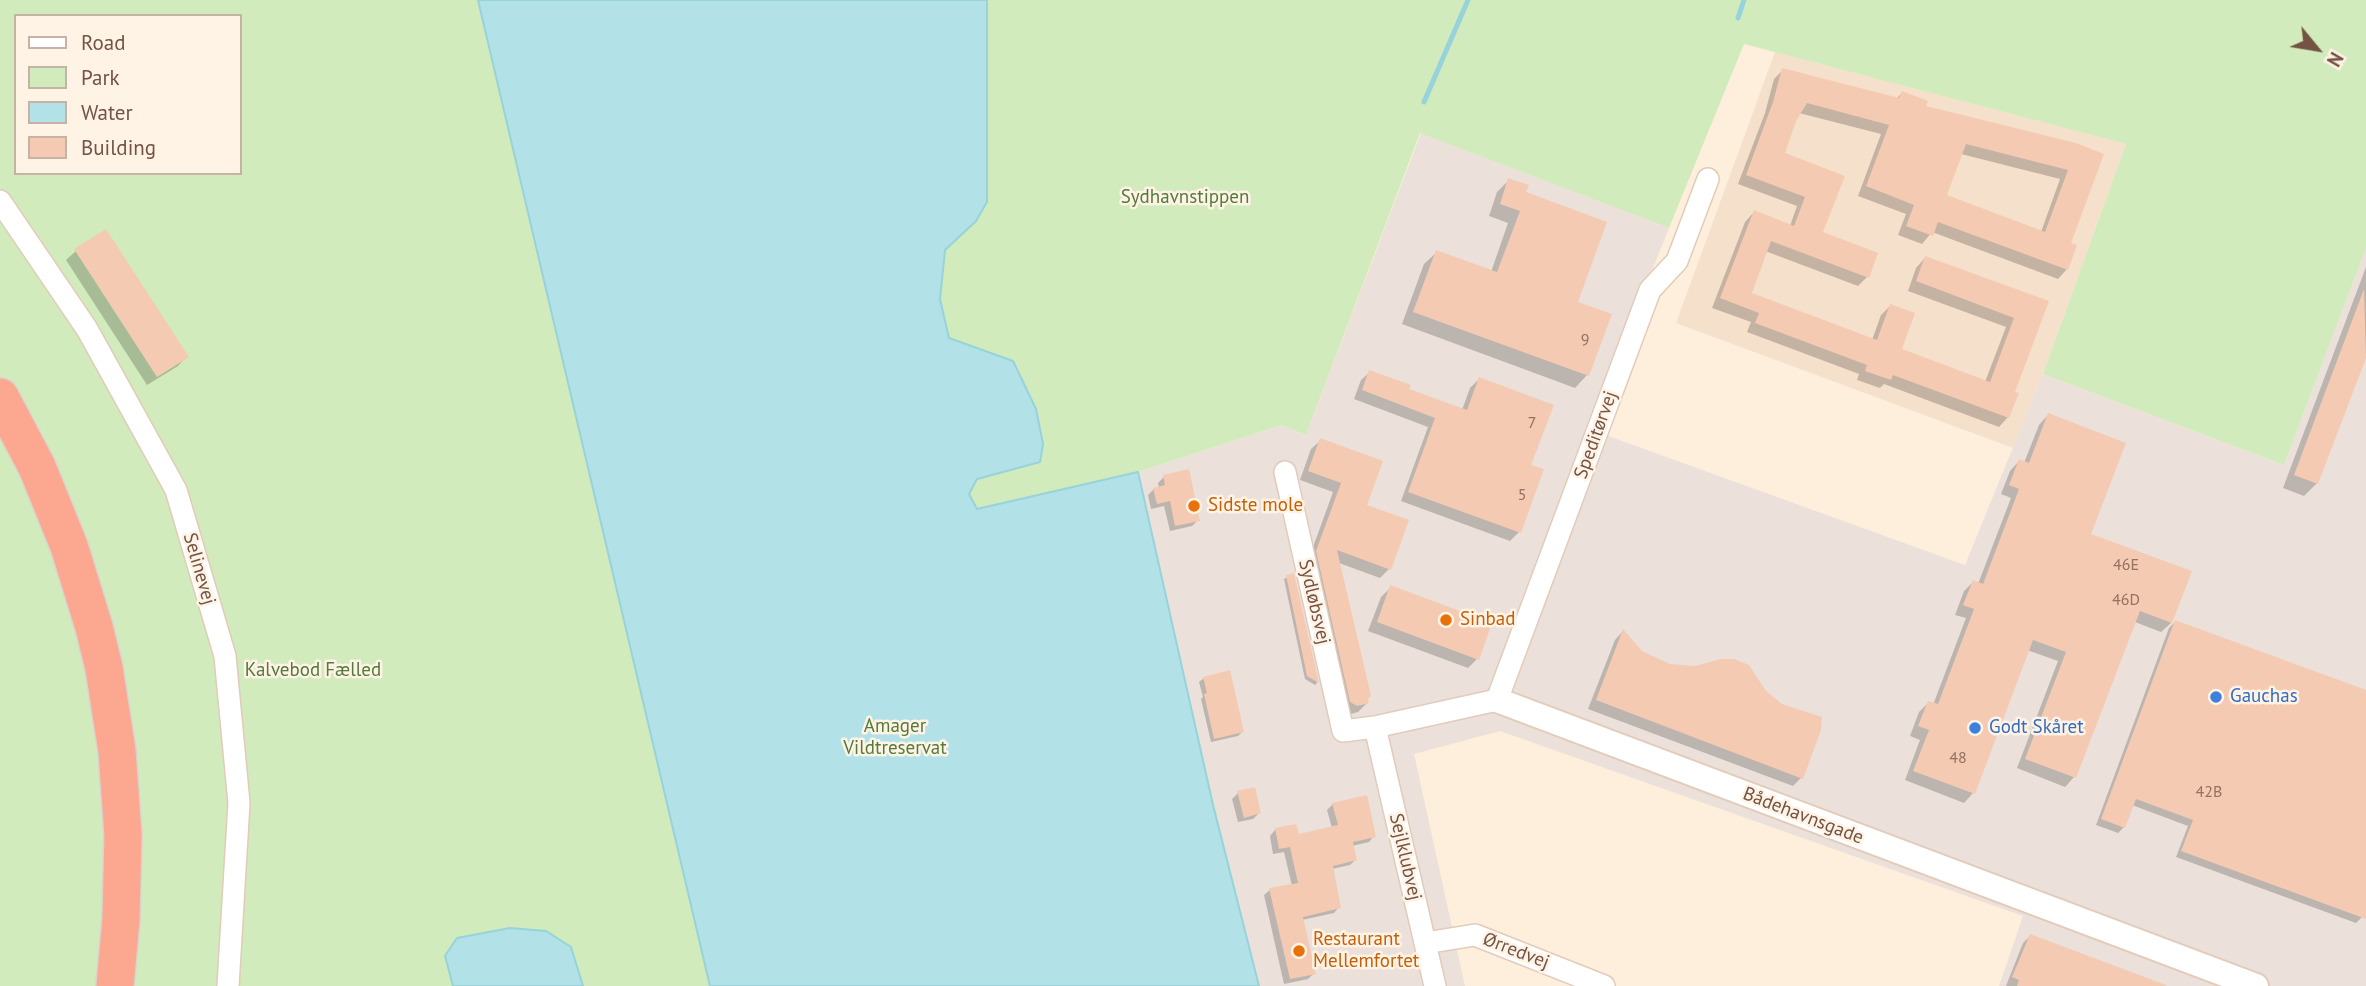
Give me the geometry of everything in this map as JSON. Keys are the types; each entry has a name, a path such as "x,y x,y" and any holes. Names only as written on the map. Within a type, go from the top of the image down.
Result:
{"highway":[{"path":"0,397 37,467 69,546 104,668 117,751 123,835 121,919 115,986"}],"street":[{"name":"Speditørvej","path":"1497,700 1650,290 1677,261 1708,178"},
{"name":"Selinevej","path":"0,201 87,329 176,490 225,656 239,803 228,986"},
{"name":"Sydløbsvej","path":"1285,472 1343,731 1375,727"},
{"path":"1375,727 1497,700"},
{"name":"Bådehavnsgade","path":"1497,700 2248,985"},
{"name":"Sejlklubvej","path":"1375,727 1435,986"},
{"name":"Ørredvej","path":"1425,943 1475,935 1604,986"}],"shaded area":[{"path":"1775,52 2126,144 2043,374 2013,448 1676,323"},
{"path":"1421,133 1669,228 1589,429 1965,565 2043,374 2284,465 2366,248 2366,986 1999,986 2023,916 1500,731 1414,754 1465,986 1259,986 1213,805 1138,472 1282,425 1306,435"}],"green space":[{"path":"0,0 982,0 987,167 987,0 2366,0 2366,248 2284,465 2043,374 2126,144 1744,44 1669,228 1420,133 1306,435 1282,425 1138,472 1045,494 1141,487 1256,986 0,986"}],"water":[{"name":"Amager Vildtreservat","path":"478,0 987,0 987,202 976,221 945,250 940,299 949,338 1013,361 1036,409 1043,444 1040,462 977,479 969,494 977,509 1138,472 1213,805 1259,986 710,986"},
{"path":"510,928 546,931 571,947 583,986 453,986 445,956 457,938"}],"building":[{"path":"1782,68 1899,98 1902,91 1928,101 1926,106 2076,143 2104,154 2071,243 2077,245 2068,270 1938,222 1933,236 1906,226 1914,205 1866,186 1889,125 1807,103 1796,121 1785,153 1845,176 1823,232 1878,253 1869,278 1771,241 1752,293 1877,340 1890,304 1915,313 1902,349 1990,382 2014,318 1916,281 1925,256 2049,301 2015,392 2019,393 2009,418 1893,375 1891,380 1865,371 1867,365 1755,323 1759,313 1720,298 1754,210 1794,226 1805,197 1746,175 1773,102","holes":["1966,144 2068,170 2045,232 1947,195"]},
{"path":"1508,178 1529,185 1526,192 1607,222 1578,302 1612,314 1589,376 1413,312 1436,250 1497,272 1520,211 1500,204"},
{"path":"106,229 189,357 157,377 74,249"},
{"path":"2364,289 2366,358 2318,484 2294,475"},
{"path":"1369,370 1411,385 1409,389 1467,410 1479,377 1554,405 1531,465 1544,469 1521,533 1408,492 1435,418 1362,390"},
{"path":"2048,413 2126,443 2091,534 2192,571 2172,623 2140,611 2076,778 2025,759 2066,652 2033,640 1975,794 1913,771 1929,730 1918,726 1928,701 1938,704 1974,609 1963,605 1973,580 1983,584 2019,489 2009,485 2019,459 2029,463"},
{"path":"1320,438 1383,461 1367,505 1409,520 1391,570 1337,550 1371,696 1369,703 1357,706 1350,702 1316,551 1341,483 1308,471"},
{"path":"1189,469 1200,521 1175,526 1170,501 1157,504 1153,488 1165,485 1163,475"},
{"path":"1294,573 1319,683 1307,676 1286,575"},
{"path":"1390,585 1492,623 1479,660 1377,622"},
{"path":"2175,620 2366,690 2366,919 2181,851 2193,820 2136,799 2125,828 2101,819"},
{"path":"1623,629 1642,651 1670,664 1695,666 1721,659 1734,659 1749,665 1766,691 1782,704 1822,717 1821,730 1803,779 1596,700"},
{"path":"1230,670 1244,732 1214,739 1203,677"},
{"path":"1255,787 1261,813 1244,818 1237,791"},
{"path":"1367,795 1376,837 1353,842 1357,860 1333,866 1341,908 1303,917 1316,974 1290,979 1269,888 1298,883 1290,847 1279,849 1275,828 1296,824 1299,834 1338,825 1332,803"},
{"path":"2030,934 2166,986 2017,986 2019,980 2012,977"}],"waterway":[{"path":"1424,102 1468,0"},
{"path":"1738,18 1744,0"}],"place":[{"name":"Sidste mole","path":"1194,506"},
{"name":"Sinbad","path":"1446,620"},
{"name":"Gauchas","path":"2216,697"},
{"name":"Godt Skåret","path":"1975,728"},
{"name":"Restaurant Mellemfortet","path":"1299,951"}],"park label":[{"name":"Sydhavnstippen","path":"1185,198"},
{"name":"Kalvebod Fælled","path":"313,671"}]}
